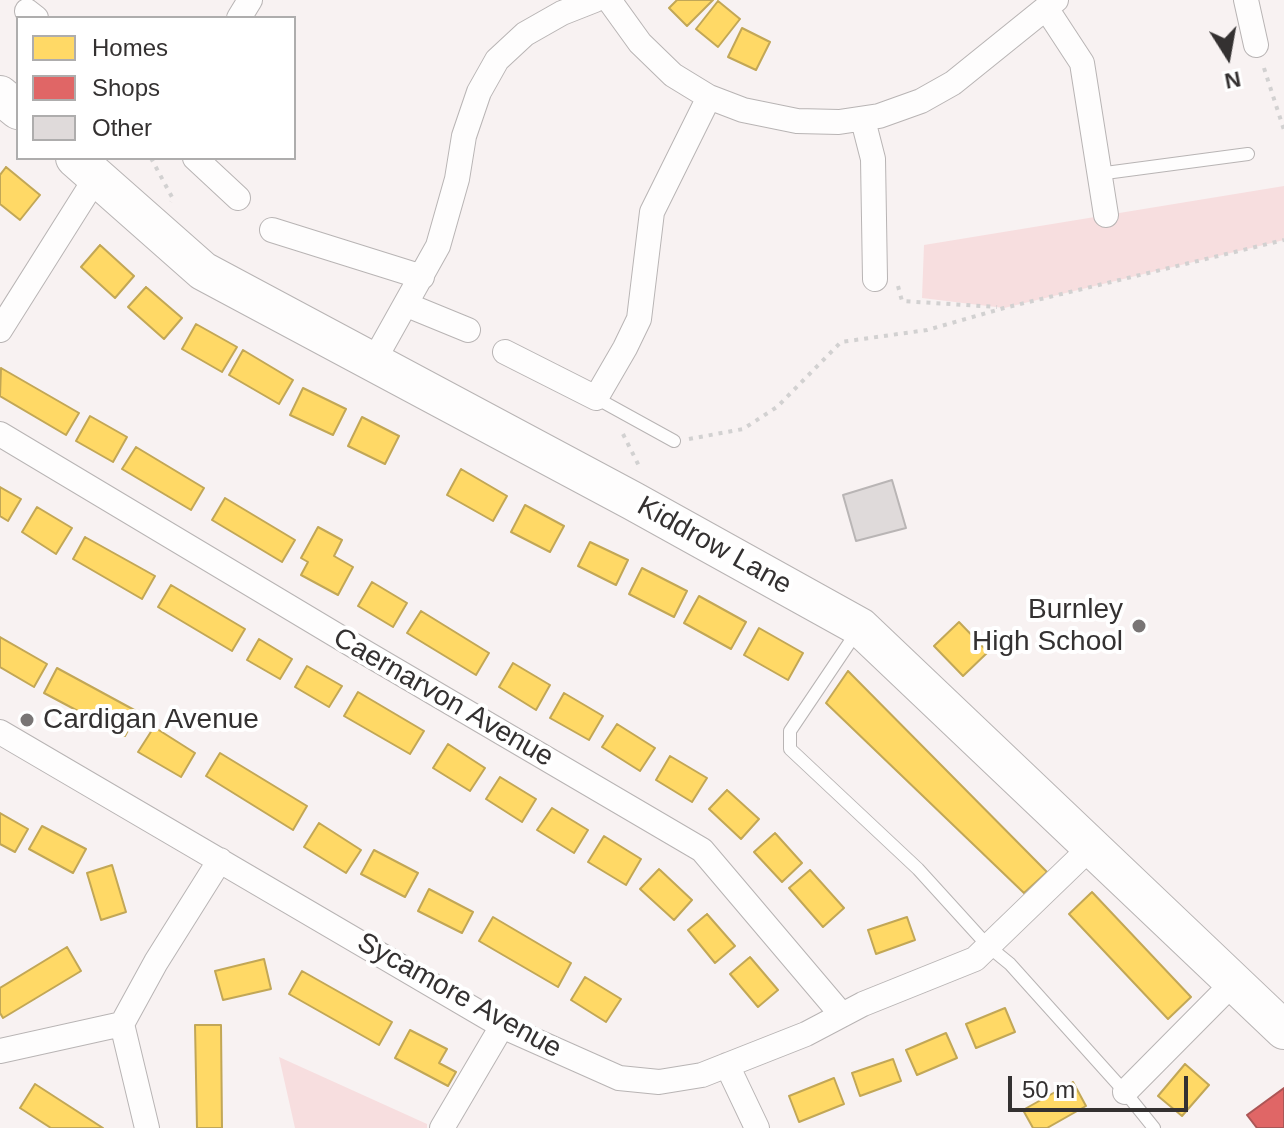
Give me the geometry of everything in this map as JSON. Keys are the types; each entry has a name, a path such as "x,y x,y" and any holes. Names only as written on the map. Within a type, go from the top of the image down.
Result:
{"main road":[{"path":"0,95 16,108"},
{"name":"Kiddrow Lane","path":"86,167 203,271 372,364 625,496 860,627 1284,1030"}],"street":[{"path":"372,364 438,246 448,219 464,136 479,92 497,60 525,34 562,13 595,0"},
{"path":"609,0 640,43 673,75 709,97 743,110 797,121 863,120 921,101 953,83 1051,4 1082,63 1106,215"},
{"path":"1246,0 1256,45"},
{"path":"505,352 602,402 643,304 652,212 709,97"},
{"path":"863,120 873,159 875,279"},
{"path":"197,160 238,198"},
{"path":"0,330 86,167"},
{"path":"272,230 422,277"},
{"path":"407,305 468,330"},
{"name":"Caernarvon Avenue","path":"0,434 702,850 842,1015"},
{"name":"Sycamore Avenue","path":"0,732 502,1026 619,1078 659,1082 702,1075 806,1034 863,1004 975,959 1090,848"},
{"path":"147,1128 122,1024 156,962 220,860"},
{"path":"1125,1092 1234,982"},
{"path":"0,1051 122,1024"},
{"path":"442,1128 502,1026"},
{"path":"727,1065 757,1128"}],"lane":[{"path":"1098,174 1248,154"},
{"path":"602,402 674,441"},
{"path":"860,627 790,731 790,749 918,869 988,946 1010,964 1154,1128"}],"path":[{"path":"1256,45 1284,130"},
{"path":"674,441 743,429 777,407 841,342 927,330 1004,308 1284,240"},
{"path":"875,279 896,280 902,301 1004,308"},
{"path":"602,402 639,466 625,496"}],"shaded area":[{"path":"1284,186 1284,240 1004,308 922,298 924,245"},
{"path":"279,1057 427,1124 427,1128 295,1128"}],"building: Homes":[{"path":"677,0 713,0 687,26 669,8"},
{"path":"718,1 740,19 718,47 696,29"},
{"path":"742,28 770,42 756,70 728,57"},
{"path":"6,167 40,195 20,220 0,204 0,175"},
{"path":"100,245 134,276 115,298 81,267"},
{"path":"146,287 182,318 164,339 128,307"},
{"path":"196,324 237,347 222,372 182,349"},
{"path":"243,350 293,380 279,404 229,375"},
{"path":"1,368 79,413 66,435 0,396"},
{"path":"303,388 346,409 333,435 290,415"},
{"path":"90,416 127,437 113,462 76,441"},
{"path":"362,417 399,436 385,464 348,446"},
{"path":"136,447 204,488 191,510 122,469"},
{"path":"461,469 507,496 493,521 447,495"},
{"path":"0,487 21,499 8,521 0,516"},
{"path":"225,498 295,540 282,562 212,520"},
{"path":"525,505 564,526 550,552 511,532"},
{"path":"37,507 72,528 56,554 22,532"},
{"path":"318,527 342,540 334,556 353,567 338,595 301,575 308,562 301,558"},
{"path":"85,537 155,576 142,599 73,559"},
{"path":"590,542 628,560 616,585 578,566"},
{"path":"642,568 687,591 674,617 629,594"},
{"path":"372,582 407,603 393,627 358,606"},
{"path":"171,585 245,629 232,651 158,607"},
{"path":"699,596 746,622 731,649 684,623"},
{"path":"421,611 489,653 476,675 407,633"},
{"path":"959,622 988,652 963,676 934,646"},
{"path":"759,628 803,653 788,680 744,655"},
{"path":"0,637 47,664 34,687 0,667"},
{"path":"259,639 292,659 280,679 247,660"},
{"path":"513,663 550,685 536,710 499,687"},
{"path":"307,666 342,686 329,707 295,687"},
{"path":"57,668 138,712 125,736 44,693"},
{"path":"848,671 1047,872 1024,893 826,703"},
{"path":"358,692 424,731 410,754 344,716"},
{"path":"564,693 603,716 589,740 550,718"},
{"path":"617,724 655,748 640,771 602,747"},
{"path":"154,727 195,753 181,777 138,752"},
{"path":"448,744 485,768 470,791 433,768"},
{"path":"220,753 307,806 293,830 206,776"},
{"path":"670,756 707,778 692,802 656,780"},
{"path":"500,777 536,799 522,822 486,799"},
{"path":"727,790 759,819 741,839 709,809"},
{"path":"552,808 588,830 574,853 537,830"},
{"path":"0,813 28,829 15,852 0,844"},
{"path":"319,823 361,850 346,873 304,847"},
{"path":"42,826 86,849 73,873 29,849"},
{"path":"775,833 802,863 782,882 754,852"},
{"path":"604,836 641,859 626,885 588,862"},
{"path":"374,850 418,873 405,897 361,874"},
{"path":"112,865 126,912 101,920 87,873"},
{"path":"659,869 692,900 674,920 640,889"},
{"path":"810,870 844,908 823,927 789,888"},
{"path":"429,889 473,912 462,933 418,911"},
{"path":"1092,892 1191,997 1168,1019 1069,914"},
{"path":"707,914 735,946 715,963 688,930"},
{"path":"493,917 571,963 558,987 479,941"},
{"path":"907,917 915,940 876,954 868,930"},
{"path":"67,947 81,971 3,1018 0,1013 0,988"},
{"path":"750,957 778,990 758,1007 730,974"},
{"path":"264,959 271,989 223,1000 215,971"},
{"path":"302,971 392,1022 379,1045 289,994"},
{"path":"585,977 621,999 606,1022 571,1000"},
{"path":"1005,1008 1015,1032 976,1048 966,1024"},
{"path":"195,1025 221,1025 222,1128 197,1128"},
{"path":"410,1030 447,1049 439,1063 456,1072 448,1086 395,1058"},
{"path":"946,1033 957,1058 917,1075 906,1050"},
{"path":"893,1059 901,1081 860,1096 852,1073"},
{"path":"1185,1064 1209,1085 1182,1116 1158,1096"},
{"path":"834,1078 844,1104 799,1122 789,1096"},
{"path":"1073,1082 1086,1106 1047,1128 1033,1128 1023,1110"},
{"path":"35,1084 103,1128 51,1128 20,1108"}],"building: Shops":[{"path":"1284,1088 1284,1128 1257,1128 1247,1115"}],"building: Other":[{"path":"892,480 906,528 856,541 843,495"}],"place":[{"name":"Burnley High School","path":"1139,626"},
{"name":"Cardigan Avenue","path":"27,720"}]}
